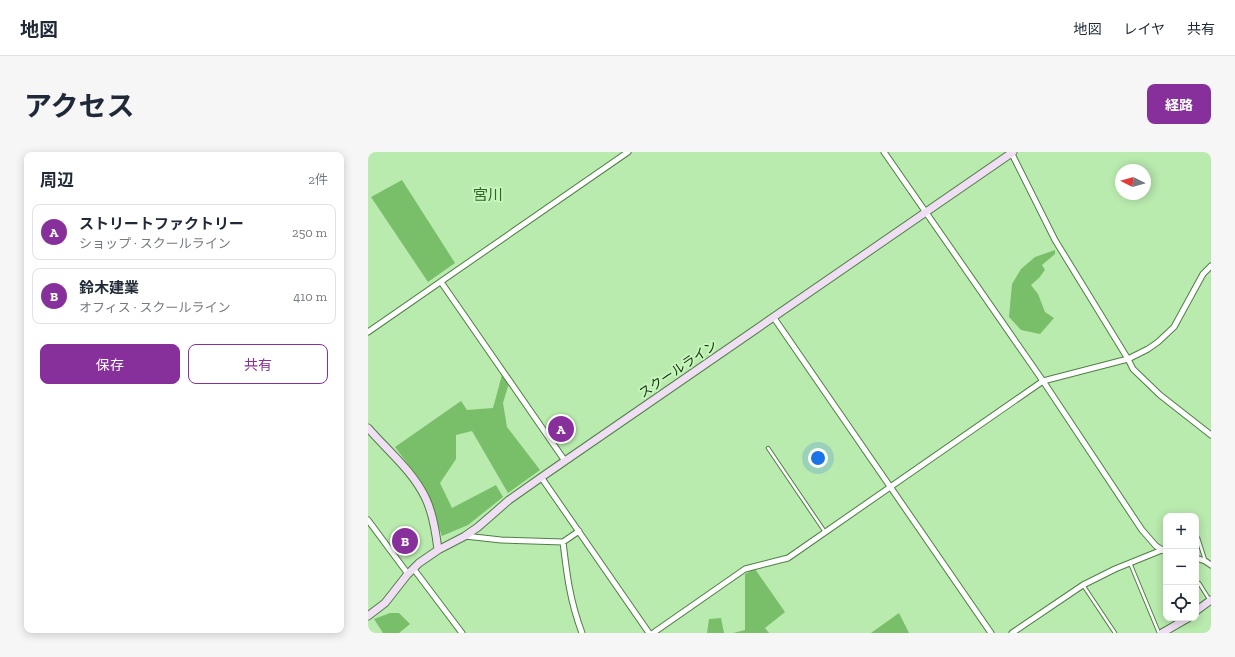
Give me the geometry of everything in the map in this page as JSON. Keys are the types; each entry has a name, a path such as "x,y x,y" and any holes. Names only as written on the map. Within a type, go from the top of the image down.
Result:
{"street":[{"path":"368,332 628,152"},
{"path":"884,152 1043,381 1142,530 1156,546 1163,550"},
{"path":"1012,152 1055,240 1133,369 1160,395 1211,435"},
{"name":"スクールライン","path":"368,616 384,603 411,571 438,550 465,536 478,527 509,500 1012,152"},
{"path":"653,633 745,569 788,558 1043,381 1128,359 1148,349 1167,335 1174,327 1203,274 1211,266"},
{"path":"441,282 565,461"},
{"path":"774,318 991,633"},
{"path":"368,428 403,464 427,500 435,530 438,550"},
{"path":"542,477 649,633"},
{"path":"368,520 462,633"},
{"path":"465,536 501,540 563,542 579,532"},
{"path":"563,542 569,593 582,633"},
{"path":"1012,633 1083,585 1130,563 1163,551"},
{"path":"1199,559 1205,560 1211,565"},
{"path":"1199,609 1211,601"},
{"path":"1161,633 1183,621"}],"lane":[{"path":"768,448 826,532"},
{"path":"1199,541 1205,560"},
{"path":"1130,563 1161,633"},
{"path":"1199,583 1211,601"},
{"path":"1083,585 1115,633"}],"green space":[{"path":"402,180 455,263 428,282 371,197"},
{"path":"1055,250 1055,254 1042,265 1045,270 1031,285 1038,294 1045,312 1054,318 1040,334 1021,330 1009,317 1012,284 1021,269 1035,257"},
{"path":"502,375 509,383 503,403 507,427 540,470 508,493 472,431 456,435 456,459 440,483 452,508 496,485 503,497 468,525 442,536 420,480 395,447 461,401 467,410 493,408"},
{"path":"755,569 785,612 765,628 769,633 733,633 745,630 745,574"},
{"path":"390,613 399,613 410,624 399,633 383,633 374,619"},
{"path":"899,613 909,633 871,633"},
{"path":"721,618 724,633 707,633 709,619"}],"place":[{"name":"ストリートファクトリー","path":"561,429"},
{"name":"鈴木建業","path":"405,541"}],"district":[{"name":"宮川","path":"488,195"}]}
